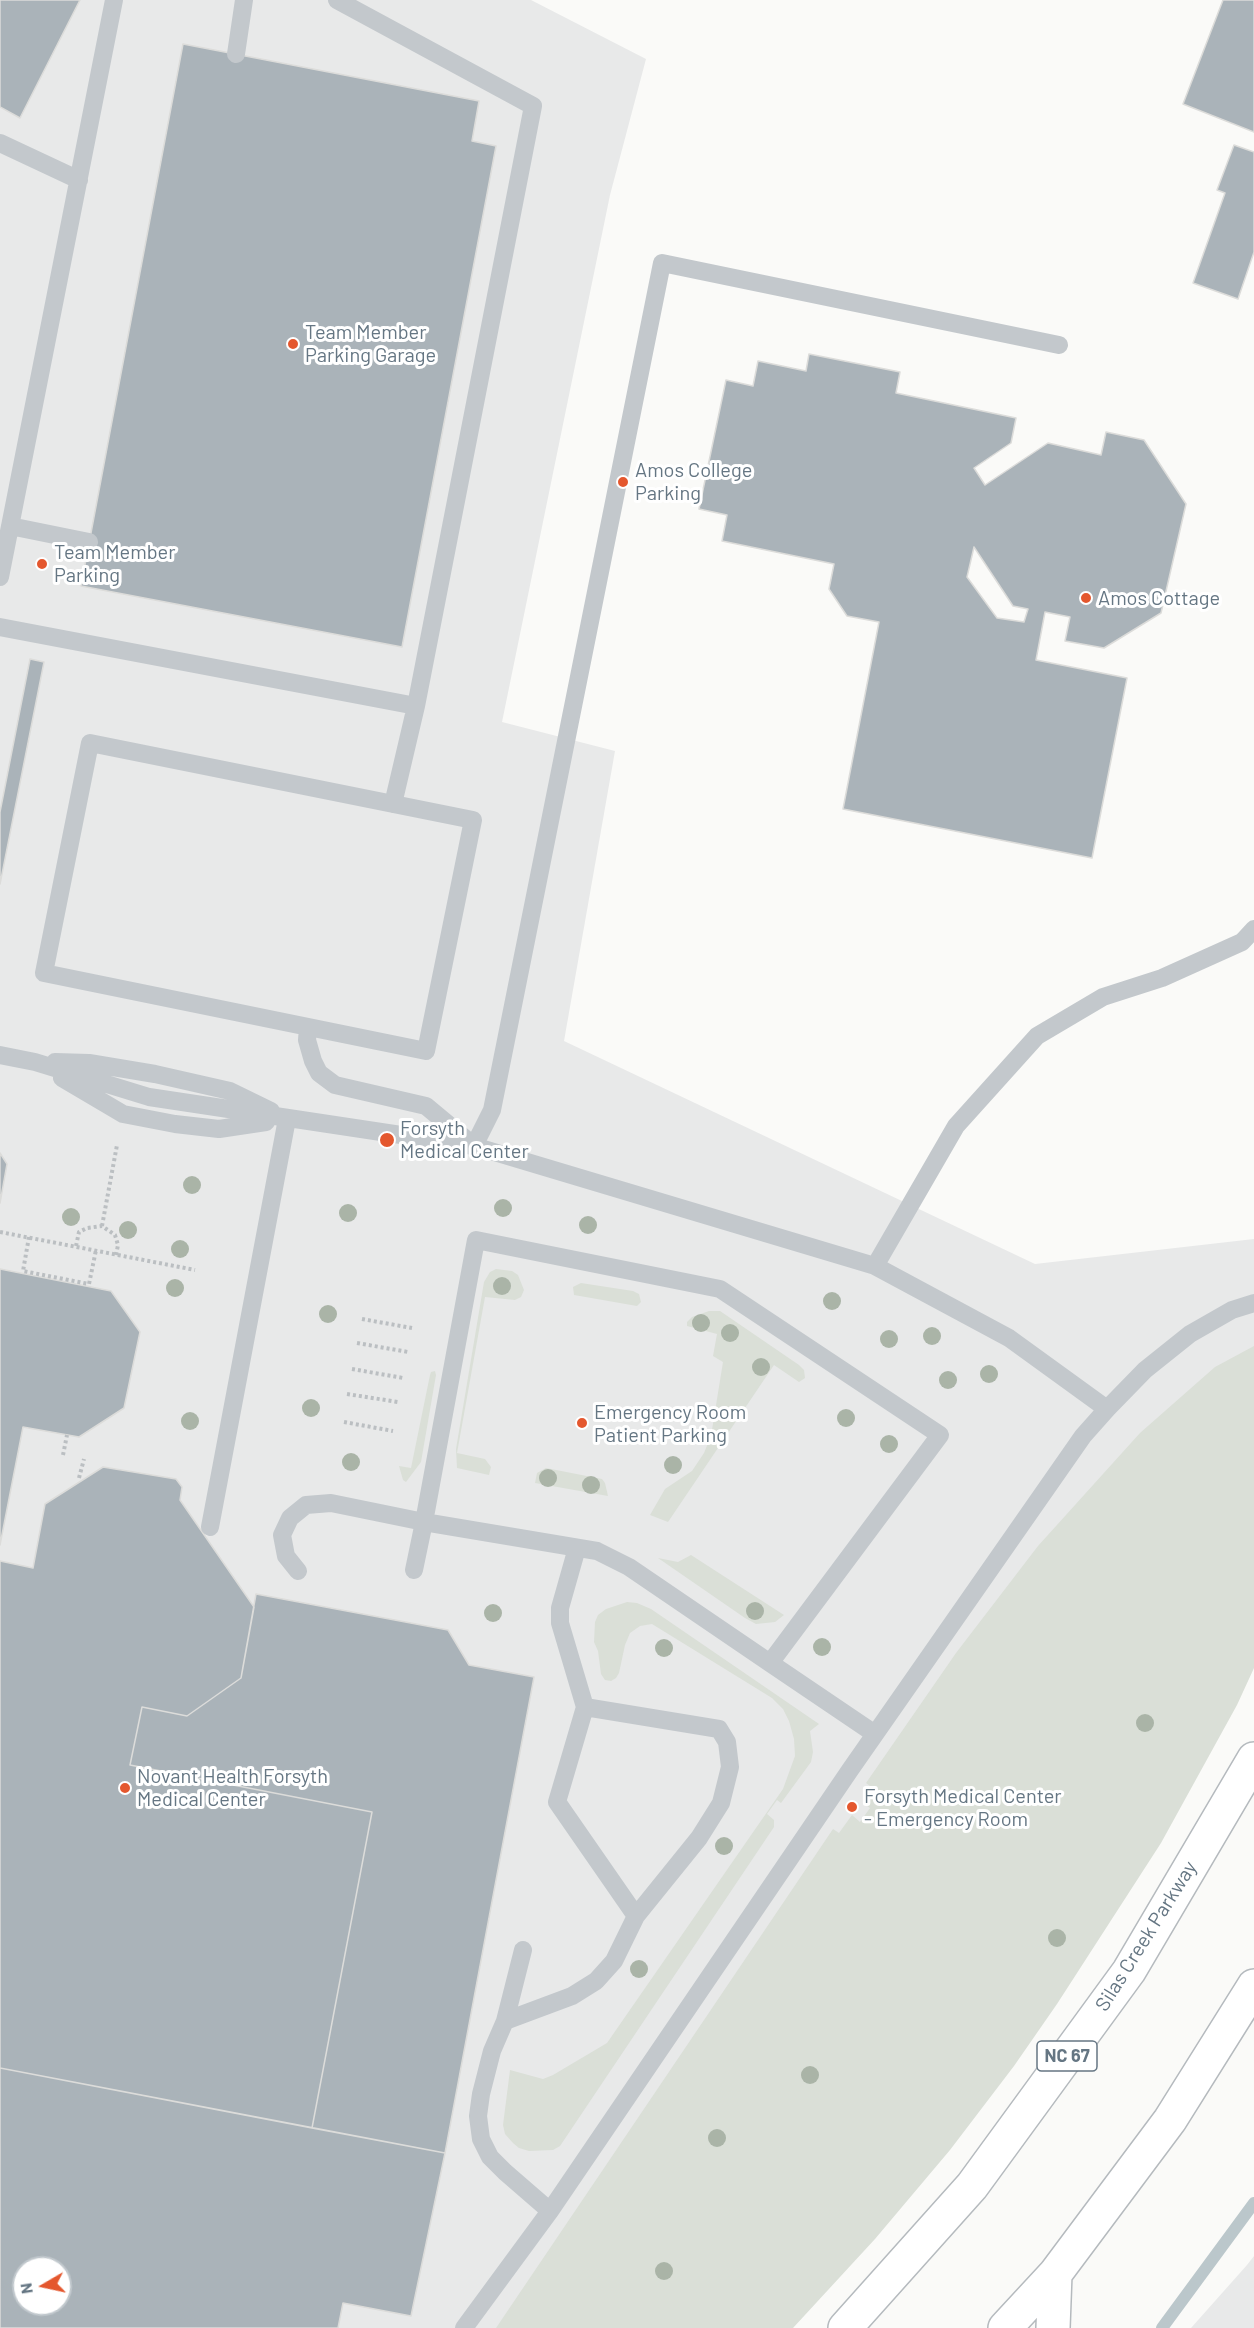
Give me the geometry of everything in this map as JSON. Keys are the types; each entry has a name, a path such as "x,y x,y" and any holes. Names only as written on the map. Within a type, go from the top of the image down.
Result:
{"main road":[{"name":"Silas Creek Parkway","path":"845,2328 972,2186 1130,1971 1254,1759"},
{"path":"1005,2328 1055,2274 1170,2120 1254,1986"},
{"path":"1053,2328 1055,2274"}],"lane":[{"path":"0,577 114,0"},
{"path":"236,54 244,0"},
{"path":"337,0 533,106 416,706 393,804"},
{"path":"0,143 79,180"},
{"path":"474,1146 492,1110 662,263 1059,345"},
{"path":"10,526 89,542"},
{"path":"0,627 416,706"},
{"path":"90,743 393,804 473,820 426,1051 44,973 90,743"},
{"path":"875,1266 956,1126 1037,1036 1103,997 1162,978 1242,942 1254,929"},
{"path":"308,1027 307,1040 313,1061 320,1073 335,1085 426,1106 474,1146"},
{"path":"0,1055 35,1062 89,1063 198,1083 230,1091 287,1119"},
{"path":"35,1062 123,1114 175,1124 219,1129 287,1119 474,1146 875,1266 1009,1338 1107,1409"},
{"path":"210,1527 287,1119"},
{"path":"414,1570 476,1240 720,1289 940,1435 770,1663"},
{"path":"464,2328 550,2211 875,1734 1077,1446 1107,1409 1146,1370 1190,1334 1232,1310 1254,1303"},
{"path":"298,1571 286,1556 282,1535 290,1518 306,1505 331,1503 424,1522 597,1551 629,1567 875,1734"},
{"path":"577,1548 560,1608 560,1623 585,1707 557,1802 636,1916"},
{"path":"505,2021 572,1996 596,1981 614,1961 636,1916 699,1838 721,1803 730,1767 727,1743 719,1729 585,1707"},
{"path":"523,1950 505,2021 492,2051 478,2116 481,2139 490,2157 550,2211"}],"path":[{"path":"102,1227 118,1142"},
{"path":"76,1246 79,1232 87,1228 102,1227 115,1235 118,1245 116,1254"},
{"path":"0,1232 195,1270"},
{"path":"29,1237 23,1271 45,1276 88,1284 96,1250"},
{"path":"362,1319 412,1328"},
{"path":"357,1344 408,1352"},
{"path":"352,1369 403,1378"},
{"path":"347,1394 399,1402"},
{"path":"344,1422 393,1431"},
{"path":"63,1455 67,1435"},
{"path":"79,1478 84,1459"}],"shaded area":[{"name":"Forsyth Medical Center","path":"0,0 531,0 646,59 610,195 502,722 615,751 564,1041 1035,1264 1254,1239 1254,1423 584,2328 0,2328"},
{"path":"496,1269 512,1271 518,1275 524,1290 521,1297 515,1300 485,1297 457,1453 485,1459 491,1467 489,1475 457,1468 456,1449 484,1282 490,1272"},
{"path":"581,1283 633,1291 639,1294 641,1302 637,1306 574,1295 573,1287"},
{"path":"709,1311 720,1311 799,1365 804,1370 805,1378 799,1382 774,1365 668,1522 650,1515 665,1489 692,1471 704,1453 711,1436 723,1362 713,1356 717,1334 687,1326 687,1322 692,1317"},
{"path":"1254,1346 1254,1668 1237,1705 1161,1843 1057,2004 1014,2066 950,2150 875,2239 793,2328 496,2328 833,1829 839,1833 852,1815 860,1822 870,1808 863,1803 874,1789 866,1783 956,1653 1038,1546 1140,1433 1215,1367"},
{"path":"435,1371 421,1462 406,1482 403,1480 399,1466 411,1468 430,1375"},
{"path":"546,1468 602,1479 608,1496 535,1483 537,1473"},
{"path":"691,1555 784,1615 775,1622 756,1624 658,1558 678,1562"},
{"path":"627,1602 637,1603 651,1609 819,1724 810,1731 813,1752 811,1762 781,1803 777,1800 767,1814 774,1820 774,1827 560,2146 553,2150 529,2151 519,2148 505,2134 503,2125 510,2070 543,2079 607,2043 783,1789 795,1756 794,1739 789,1721 783,1709 772,1698 652,1624 640,1626 630,1633 619,1673 611,1681 605,1680 601,1674 598,1651 594,1642 595,1622 598,1615 606,1609"},
{"path":"1254,2256 1254,2328 1191,2328 1247,2265"}],"building":[{"path":"0,0 80,0 20,118 0,107"},
{"path":"1223,0 1254,0 1254,132 1183,104"},
{"name":"Team Member Parking Garage","path":"183,44 479,101 472,141 496,146 402,647 81,586"},
{"path":"1234,145 1254,152 1254,252 1238,299 1193,283 1225,193 1217,190"},
{"name":"Amos Cottage","path":"809,354 900,372 896,393 1016,418 1011,443 974,468 985,485 1048,443 1101,455 1106,432 1144,440 1186,504 1161,613 1104,648 1065,641 1070,617 1045,612 1036,660 1127,678 1092,858 843,809 879,622 847,616 829,589 834,564 722,541 727,515 699,509 726,380 753,386 758,361 806,371","holes":["974,547 1013,606 1028,609 1024,622 997,618 967,577"]},
{"path":"30,659 44,662 0,884 0,812"},
{"path":"0,1153 7,1164 0,1203"},
{"path":"0,1269 111,1291 140,1332 124,1408 79,1437 23,1427 0,1545"},
{"name":"Novant Health Forsyth Medical Center","path":"103,1467 176,1479 182,1487 180,1500 254,1607 241,1678 187,1716 142,1707 130,1765 372,1812 312,2128 0,2068 0,1561 33,1568 45,1504"},
{"path":"256,1594 448,1630 469,1665 534,1677 445,2153 312,2128 372,1812 130,1765 142,1707 187,1716 241,1678"},
{"path":"0,2068 445,2153 411,2316 343,2303 338,2328 0,2328"}],"waterway":[{"path":"1162,2328 1254,2203"}],"place":[{"name":"Team Member Parking Garage","path":"293,344"},
{"name":"Amos College Parking","path":"623,482"},
{"name":"Team Member Parking","path":"42,564"},
{"name":"Amos Cottage","path":"1086,598"},
{"name":"Forsyth Medical Center","path":"387,1140"},
{"name":"Emergency Room Patient Parking","path":"582,1423"},
{"name":"Novant Health Forsyth Medical Center","path":"125,1788"},
{"name":"Forsyth Medical Center - Emergency Room","path":"852,1807"}]}
